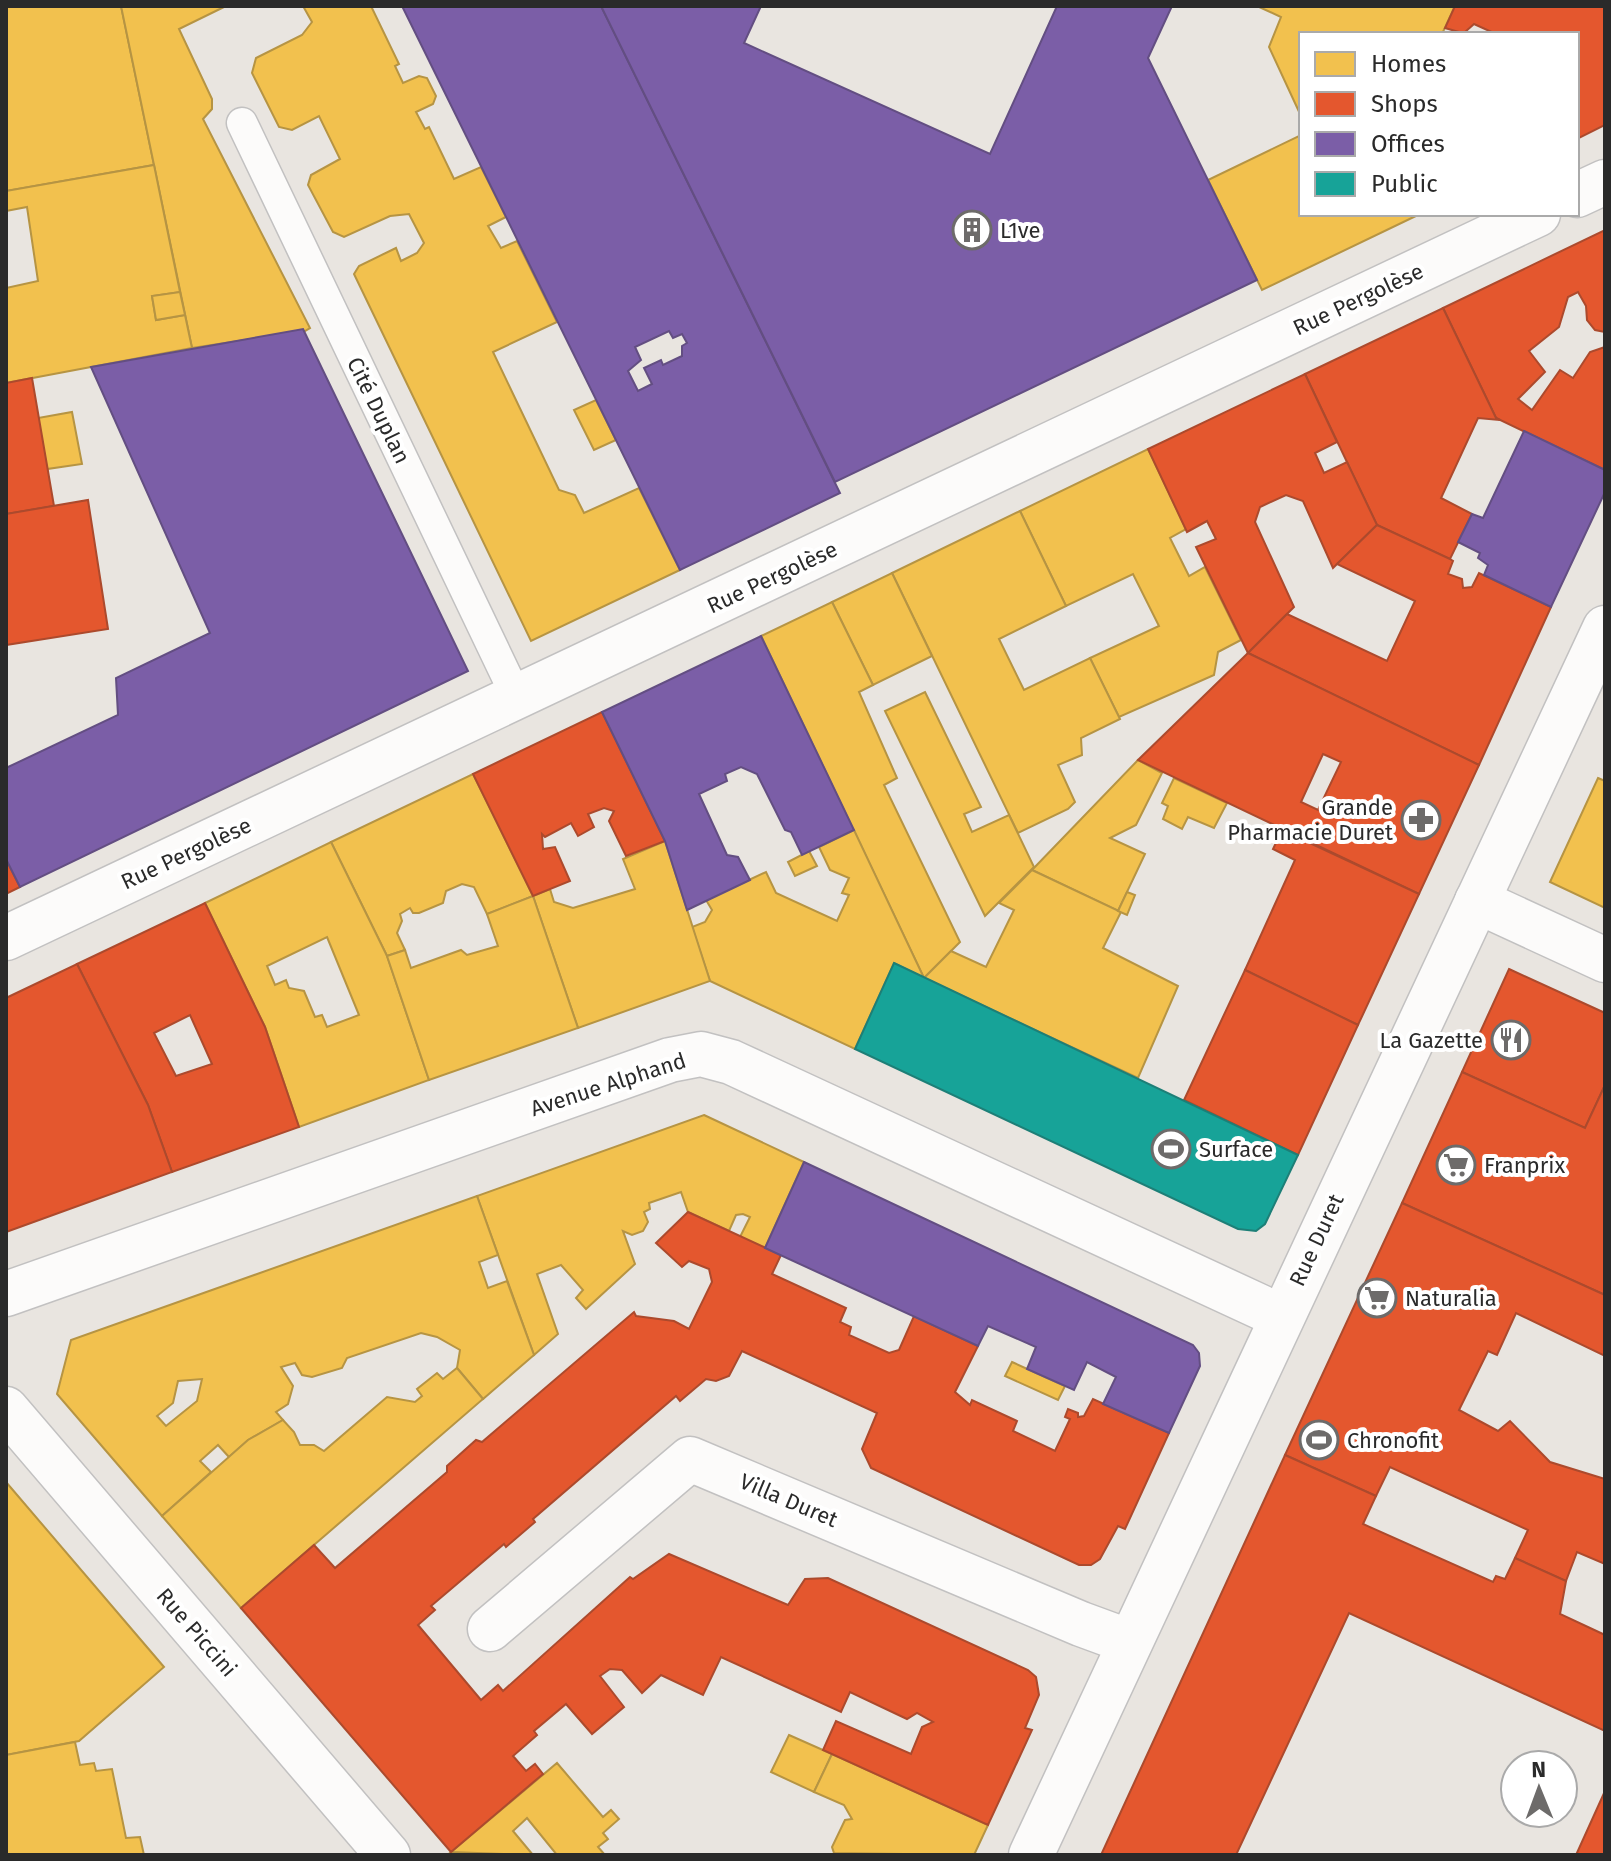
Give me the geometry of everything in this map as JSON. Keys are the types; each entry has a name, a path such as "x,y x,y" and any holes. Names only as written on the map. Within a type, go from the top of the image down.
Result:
{"street":[{"path":"1579,194 1605,182"},
{"name":"Rue Pergolèse","path":"6,938 1534,216"},
{"name":"Rue Duret","path":"1031,1855 1280,1316 1605,628"},
{"path":"1477,901 1605,960"},
{"name":"Avenue Alphand","path":"6,1294 670,1060 701,1054 745,1069 1280,1316"},
{"name":"Rue Piccini","path":"6,1409 388,1855"},
{"name":"Villa Duret","path":"490,1629 690,1459 1130,1642"}],"lane":[{"name":"Cité Duplan","path":"242,123 517,698"}],"building: Homes":[{"path":"6,6 121,6 154,165 6,191"},
{"path":"121,6 226,6 179,29 212,99 212,109 203,119 310,328 305,331 192,348"},
{"path":"303,6 371,6 399,64 395,66 403,83 419,76 427,78 436,96 433,104 416,112 425,129 429,127 454,179 481,167 506,217 488,226 501,248 517,241 557,322 493,352 559,490 575,495 584,513 639,488 680,570 531,641 354,274 359,266 396,248 401,261 417,253 424,243 409,214 390,216 344,237 333,232 308,185 311,175 340,159 319,116 292,130 279,127 252,73 256,58 302,35 312,22"},
{"path":"1257,6 1455,6 1443,32 1299,32 1299,112 1269,47 1281,17"},
{"path":"1299,136 1299,216 1416,216 1262,290 1208,180"},
{"path":"154,165 180,292 152,296 156,320 185,315 192,348 6,383 6,288 38,281 27,207 6,211 6,191"},
{"path":"180,292 185,315 156,320 152,296"},
{"path":"596,400 616,440 594,450 574,410"},
{"path":"72,412 82,464 47,469 38,418"},
{"path":"1148,449 1186,529 1170,538 1189,576 1205,567 1241,640 1218,652 1214,675 1119,717 1090,658 1159,626 1133,574 1066,606 1020,511"},
{"path":"1020,511 1066,606 999,639 1024,690 1090,658 1120,719 1081,738 1082,755 1058,765 1075,802 1068,809 1018,833 892,573"},
{"path":"892,573 932,656 873,685 832,602"},
{"path":"832,602 873,685 859,692 897,778 884,785 960,942 924,978 761,636"},
{"path":"925,692 981,807 964,814 972,832 1009,815 1034,867 985,916 885,711"},
{"path":"1138,760 1162,773 1136,825 1110,838 1145,854 1118,911 1032,870"},
{"path":"473,774 533,896 487,914 474,887 462,884 446,891 443,903 419,913 413,913 410,908 400,914 402,921 397,933 405,950 387,956 331,842"},
{"path":"1174,778 1227,803 1214,828 1188,817 1182,829 1163,819 1168,806 1162,803"},
{"path":"1598,778 1605,781 1605,908 1550,882"},
{"path":"854,830 924,978 894,963 855,1049 710,981 692,927 705,922 712,910 706,900 766,872 776,893 837,921 849,895 842,893 849,878 830,870 819,847"},
{"path":"665,841 710,981 578,1028 533,896 550,889 554,902 573,908 635,889 623,859"},
{"path":"331,842 387,956 429,1080 299,1127 265,1027 205,903","holes":["327,937 359,1015 327,1027 322,1015 315,1017 304,991 289,988 286,980 275,985 267,966"]},
{"path":"809,851 817,866 795,876 788,862"},
{"path":"1032,870 1121,912 1103,948 1178,986 1138,1078 924,978 951,951 986,967 1014,910 999,903"},
{"path":"1127,892 1135,895 1127,915 1118,911"},
{"path":"533,896 578,1028 429,1080 387,956 405,950 411,968 461,950 467,955 498,946 487,914"},
{"path":"704,1115 804,1162 765,1248 740,1237 750,1217 743,1214 736,1215 729,1231 688,1212 681,1192 649,1203 650,1209 644,1212 648,1222 643,1231 632,1235 623,1231 635,1264 586,1309 576,1298 583,1290 561,1265 537,1274 558,1334 534,1355 477,1196"},
{"path":"477,1196 498,1255 479,1262 488,1288 507,1281 534,1355 483,1399 457,1368 460,1350 437,1337 421,1333 347,1358 342,1368 312,1377 302,1375 295,1363 281,1367 293,1386 288,1404 276,1412 283,1420 248,1440 229,1457 218,1445 200,1461 211,1472 162,1516 57,1394 71,1340","holes":["202,1379 197,1401 166,1426 157,1416 173,1403 178,1381"]},
{"path":"1012,1362 1065,1386 1058,1400 1005,1376"},
{"path":"457,1368 483,1399 241,1608 162,1516 248,1440 283,1420 300,1445 314,1445 324,1451 387,1397 415,1402 422,1396 417,1389 437,1373 443,1379"},
{"path":"6,1482 164,1667 79,1741 6,1755"},
{"path":"789,1735 832,1754 814,1792 771,1772"},
{"path":"75,1742 80,1765 94,1763 96,1771 112,1769 126,1838 140,1837 144,1855 6,1855 6,1755"},
{"path":"832,1754 988,1825 974,1855 834,1853 832,1847 845,1820 852,1819 844,1805 814,1792"},
{"path":"557,1763 603,1817 611,1810 619,1819 603,1833 608,1839 598,1847 605,1855 557,1855 527,1818 513,1831 533,1855 451,1852"}],"building: Shops":[{"path":"1455,6 1605,6 1605,125 1579,138 1579,32 1492,32 1474,24 1465,32 1445,28"},
{"path":"1605,230 1605,332 1595,330 1587,320 1586,306 1578,292 1568,297 1559,327 1529,351 1545,372 1518,399 1532,410 1560,370 1573,378 1590,352 1605,347 1605,470 1496,418 1443,308"},
{"path":"1443,308 1496,418 1500,420 1478,418 1441,498 1472,514 1450,559 1377,525 1305,374"},
{"path":"1305,374 1337,442 1315,453 1324,473 1347,462 1377,525 1333,568 1303,501 1286,495 1260,507 1255,522 1294,607 1248,653 1196,547 1216,539 1207,521 1187,532 1148,449"},
{"path":"32,378 54,506 6,514 6,383"},
{"path":"88,500 108,629 6,645 6,514"},
{"path":"1377,525 1453,561 1448,574 1462,579 1463,588 1472,587 1479,573 1551,607 1479,765 1248,653 1287,614 1387,661 1415,601 1337,564"},
{"path":"1248,653 1479,765 1419,894 1138,760","holes":["1323,754 1341,762 1318,810 1301,802"]},
{"path":"602,712 665,841 626,856 609,821 614,811 604,808 588,814 594,827 578,836 571,823 545,837 542,834 543,849 555,847 570,881 533,896 473,774"},
{"path":"1282,830 1419,894 1358,1025 1245,970 1295,860 1273,849"},
{"path":"6,859 20,887 6,894"},
{"path":"205,903 265,1027 299,1127 172,1172 148,1105 77,964","holes":["190,1015 212,1064 176,1076 154,1033"]},
{"path":"77,964 148,1105 172,1172 6,1232 6,998"},
{"path":"1509,969 1605,1013 1605,1085 1585,1128 1462,1072"},
{"path":"1245,970 1358,1025 1298,1155 1184,1100"},
{"path":"1462,1072 1585,1128 1605,1085 1605,1295 1402,1203"},
{"path":"1402,1203 1605,1295 1605,1356 1516,1313 1497,1355 1488,1351 1459,1410 1498,1431 1510,1421 1550,1462 1605,1479 1605,1564 1577,1552 1566,1581 1515,1558 1528,1530 1390,1467 1376,1496 1285,1455"},
{"path":"688,1212 781,1255 772,1274 846,1308 840,1322 851,1327 849,1335 889,1353 899,1350 914,1316 978,1346 955,1392 970,1405 972,1400 1017,1421 1013,1431 1055,1451 1070,1419 1065,1417 1068,1409 1078,1413 1078,1417 1084,1416 1093,1399 1169,1433 1125,1529 1118,1526 1100,1559 1091,1565 1079,1565 871,1468 862,1449 877,1413 742,1351 729,1376 716,1381 706,1379 680,1401 676,1396 533,1519 535,1522 506,1547 504,1544 431,1606 435,1610 418,1625 481,1700 498,1685 503,1691 630,1577 633,1579 669,1554 788,1605 805,1579 828,1578 1028,1670 1036,1677 1039,1695 1025,1728 1032,1730 988,1825 823,1750 836,1721 911,1754 922,1727 933,1722 917,1713 907,1719 850,1692 841,1712 721,1657 703,1695 661,1675 642,1693 622,1670 610,1669 600,1676 624,1707 592,1734 566,1704 534,1731 537,1735 513,1756 526,1771 535,1764 543,1774 451,1852 241,1608 314,1545 335,1568 447,1472 447,1466 476,1440 482,1442 634,1312 636,1316 674,1321 689,1329 712,1282 709,1269 689,1261 682,1267 656,1243"},
{"path":"1285,1455 1376,1496 1363,1524 1493,1582 1496,1576 1505,1579 1515,1558 1566,1581 1560,1614 1605,1635 1605,1731 1349,1613 1236,1855 1101,1855"},
{"path":"1605,1791 1605,1855 1576,1855"}],"building: Offices":[{"path":"402,6 601,6 840,493 680,570","holes":["669,331 673,338 682,334 687,343 682,346 682,356 663,365 661,360 644,368 652,384 638,391 628,371 641,360 635,347"]},
{"name":"L1ve","path":"601,6 761,6 744,43 990,154 1057,6 1172,6 1148,58 1257,280 835,482"},
{"path":"303,329 468,671 20,887 6,859 6,768 118,715 116,678 210,633 91,367"},
{"path":"1524,431 1605,470 1605,492 1551,607 1484,575 1488,565 1478,558 1480,553 1458,542 1472,514 1483,518"},
{"path":"761,636 854,830 802,855 791,832 785,830 757,774 741,767 725,774 727,781 699,794 727,855 738,857 750,880 687,910 665,841 602,712"},
{"path":"804,1162 1193,1345 1199,1353 1200,1366 1169,1433 1103,1404 1116,1377 1087,1362 1074,1390 1027,1369 1036,1347 988,1326 978,1346 765,1248"}],"building: Public":[{"path":"894,963 1298,1155 1265,1224 1256,1231 1238,1229 855,1049"}],"place":[{"name":"L1ve","path":"972,230"},
{"name":"Grande Pharmacie Duret","path":"1421,820"},
{"name":"La Gazette","path":"1511,1040"},
{"name":"Surface","path":"1171,1149"},
{"name":"Franprix","path":"1456,1165"},
{"name":"Naturalia","path":"1377,1298"},
{"name":"Chronofit","path":"1319,1440"}]}
